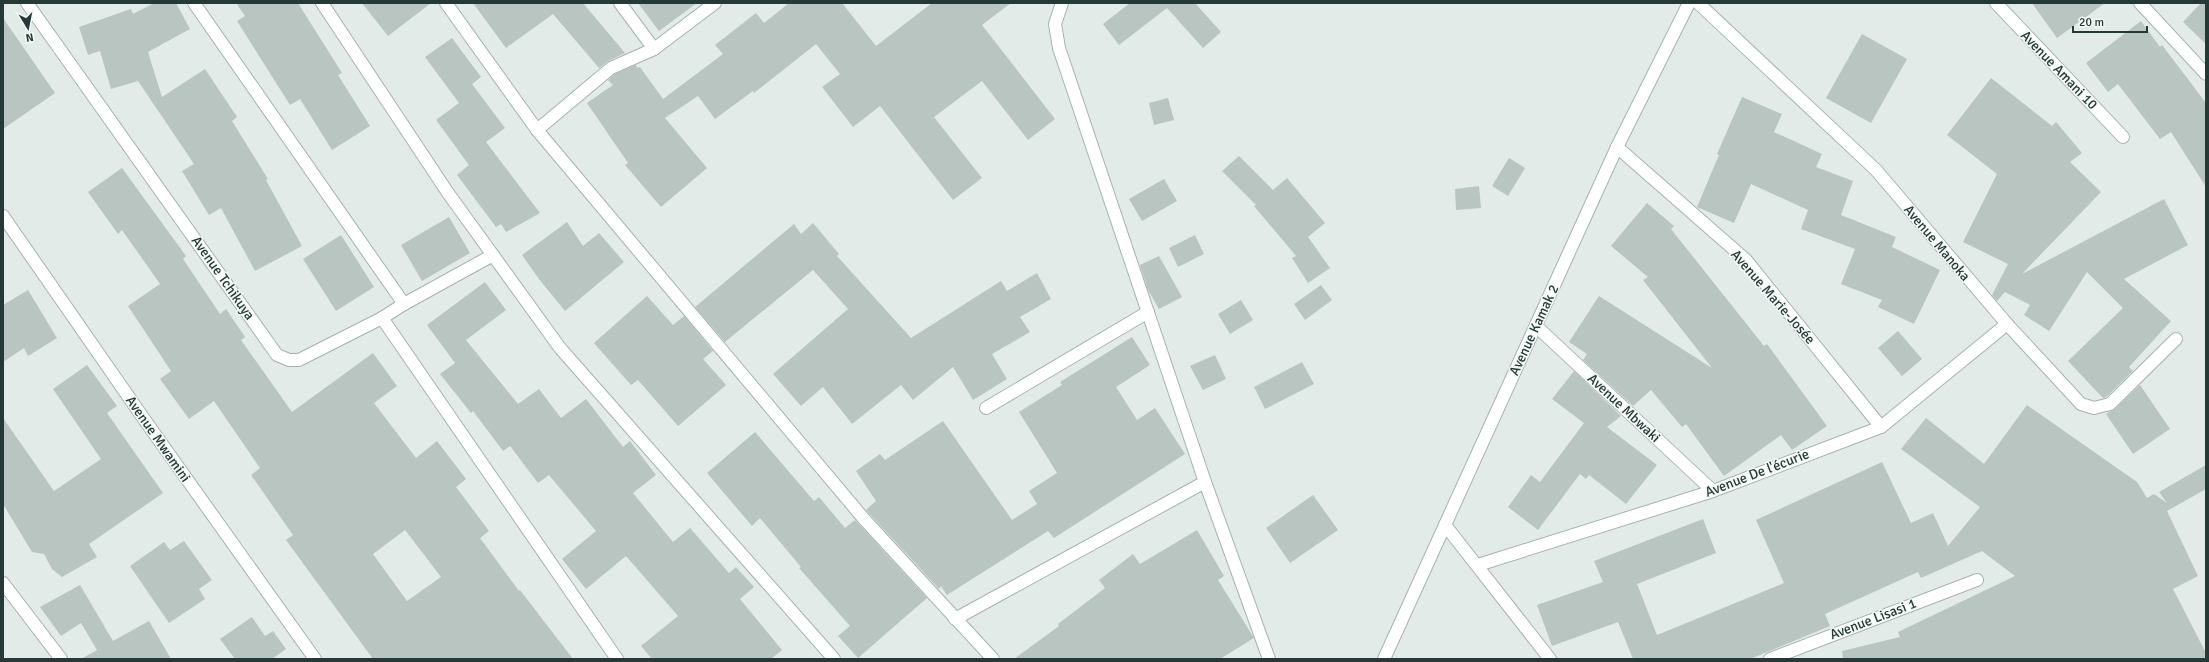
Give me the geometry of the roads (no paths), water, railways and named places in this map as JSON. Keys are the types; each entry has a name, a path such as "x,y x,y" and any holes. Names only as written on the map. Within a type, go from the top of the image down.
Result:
{"street":[{"name":"Avenue Tchikuya","path":"27,3 277,355 289,360 299,360 382,318 404,304 493,255"},
{"path":"194,3 404,304"},
{"path":"322,3 448,193 560,348 834,659"},
{"path":"446,3 537,130 864,519 992,659"},
{"path":"620,3 654,49"},
{"path":"537,130 611,68 654,49 715,3"},
{"path":"1062,3 1055,24 1059,48 1205,482 1267,658"},
{"name":"Avenue Kamak 2","path":"1384,659 1617,147 1689,3"},
{"name":"Avenue Manoka","path":"1698,3 1876,170 2007,324 2081,404 2094,408 2110,404 2176,339"},
{"name":"Avenue Amani 10","path":"1996,3 2123,137"},
{"path":"2140,3 2206,74"},
{"name":"Avenue Marie-Josée","path":"1617,147 1746,260 1881,427"},
{"name":"Avenue Mwamini","path":"3,216 139,413 315,659"},
{"path":"986,408 1148,312"},
{"path":"382,318 617,659"},
{"name":"Avenue De l'écurie","path":"1478,565 1713,491 1881,427 2007,324"},
{"name":"Avenue Mbwaki","path":"1536,326 1713,491"},
{"path":"956,619 1205,482"},
{"path":"1445,525 1478,565 1550,659"},
{"name":"Avenue Lisasi 1","path":"1770,659 1977,580"},
{"path":"3,583 61,659"}]}
